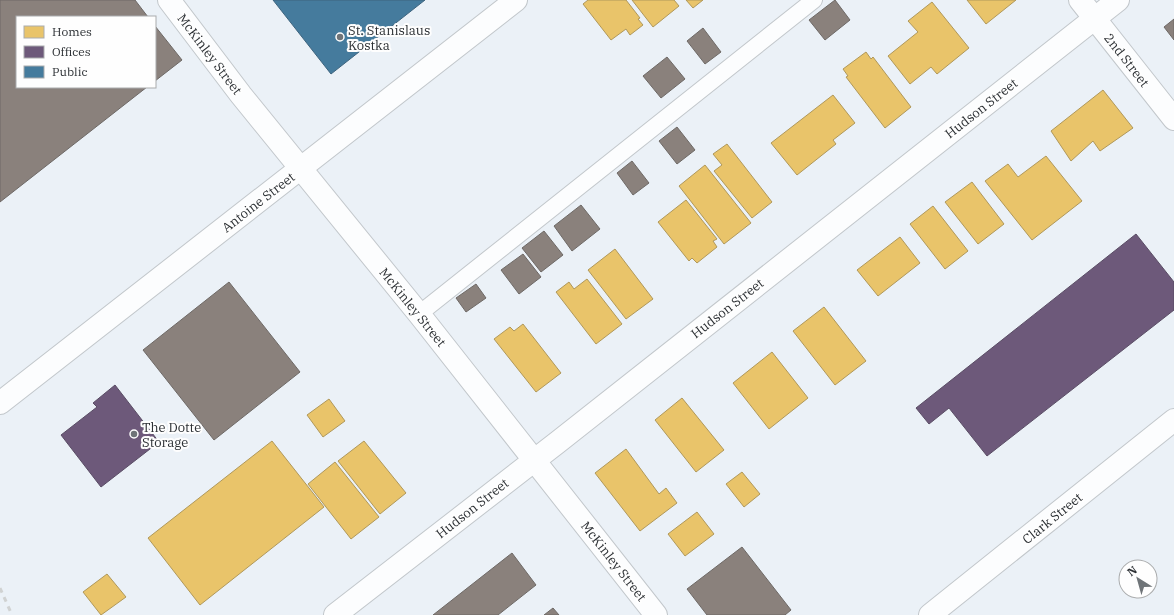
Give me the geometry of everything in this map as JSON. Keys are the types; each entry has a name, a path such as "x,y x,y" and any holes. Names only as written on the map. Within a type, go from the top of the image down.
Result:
{"street":[{"name":"McKinley Street","path":"169,0 241,95 420,314 656,615"},
{"name":"Antoine Street","path":"0,403 516,0"},
{"name":"2nd Street","path":"1080,0 1174,119"},
{"name":"Hudson Street","path":"335,615 1118,0"},
{"name":"Clark Street","path":"930,615 1174,420"}],"lane":[{"path":"420,314 814,0"}],"building: Homes":[{"path":"588,0 626,0 640,18 638,19 643,25 630,35 626,29 611,40 583,4"},
{"path":"632,0 674,0 679,6 653,27"},
{"path":"686,0 703,0 693,8"},
{"path":"967,0 1016,0 986,24"},
{"path":"932,2 969,48 937,74 931,67 910,84 888,56 918,32 908,21"},
{"path":"866,52 871,59 873,57 911,107 885,128 846,77 848,76 843,69"},
{"path":"1103,90 1133,128 1100,151 1093,141 1071,161 1051,131"},
{"path":"833,95 855,123 833,140 836,144 797,175 771,143"},
{"path":"727,144 772,202 752,218 714,171 722,165 713,154"},
{"path":"1046,156 1082,201 1032,240 985,181 1008,164 1018,177"},
{"path":"705,165 751,223 724,244 679,186"},
{"path":"972,182 1004,224 978,244 945,202"},
{"path":"686,200 717,239 713,241 717,247 697,263 692,258 689,261 658,222"},
{"path":"933,206 968,251 945,269 910,224"},
{"path":"900,237 920,263 878,296 857,270"},
{"path":"615,249 653,299 626,319 588,270"},
{"path":"587,279 622,324 596,344 556,292 569,282 574,289"},
{"path":"824,307 866,361 835,385 793,331"},
{"path":"523,324 561,373 536,392 494,339 510,327 514,331"},
{"path":"772,352 808,398 769,429 733,383"},
{"path":"682,398 724,450 696,472 655,420"},
{"path":"329,399 345,421 323,437 307,415"},
{"path":"272,441 324,507 200,605 148,538"},
{"path":"364,441 406,493 380,514 338,461"},
{"path":"626,449 659,494 666,488 677,503 640,531 595,473"},
{"path":"335,462 379,517 351,539 308,484"},
{"path":"742,472 760,494 744,507 726,484"},
{"path":"697,512 714,534 685,556 668,534"},
{"path":"107,574 126,597 101,615 83,592"}],"building: Offices":[{"path":"1136,234 1174,282 1174,310 987,456 949,408 929,424 916,408"},
{"path":"115,385 159,442 101,487 61,435 97,407 93,403"}],"building: Public":[{"name":"St. Stanislaus Kostka","path":"273,0 425,0 331,74"}],"building: Industry":[{"path":"0,0 135,0 147,16 16,16 16,88 146,88 0,202"},
{"path":"835,0 850,20 825,40 809,20"},
{"path":"1174,19 1174,40 1164,27"},
{"path":"156,27 182,60 156,80"},
{"path":"703,28 721,52 705,64 687,41"},
{"path":"667,57 685,79 661,98 643,76"},
{"path":"677,127 695,150 677,164 659,141"},
{"path":"632,161 649,183 633,195 617,173"},
{"path":"581,205 600,229 572,251 554,226"},
{"path":"544,231 563,255 541,272 522,248"},
{"path":"523,254 541,277 519,294 501,270"},
{"path":"229,282 300,372 214,440 143,350"},
{"path":"476,284 486,298 466,312 456,298"},
{"path":"742,547 791,610 785,615 707,615 687,589"},
{"path":"512,553 536,585 498,615 433,615"},
{"path":"553,608 559,615 544,615"}],"railway":[{"path":"0,588 12,615"}],"place":[{"name":"St. Stanislaus Kostka","path":"340,37"},
{"name":"The Dotte Storage","path":"134,434"}]}
